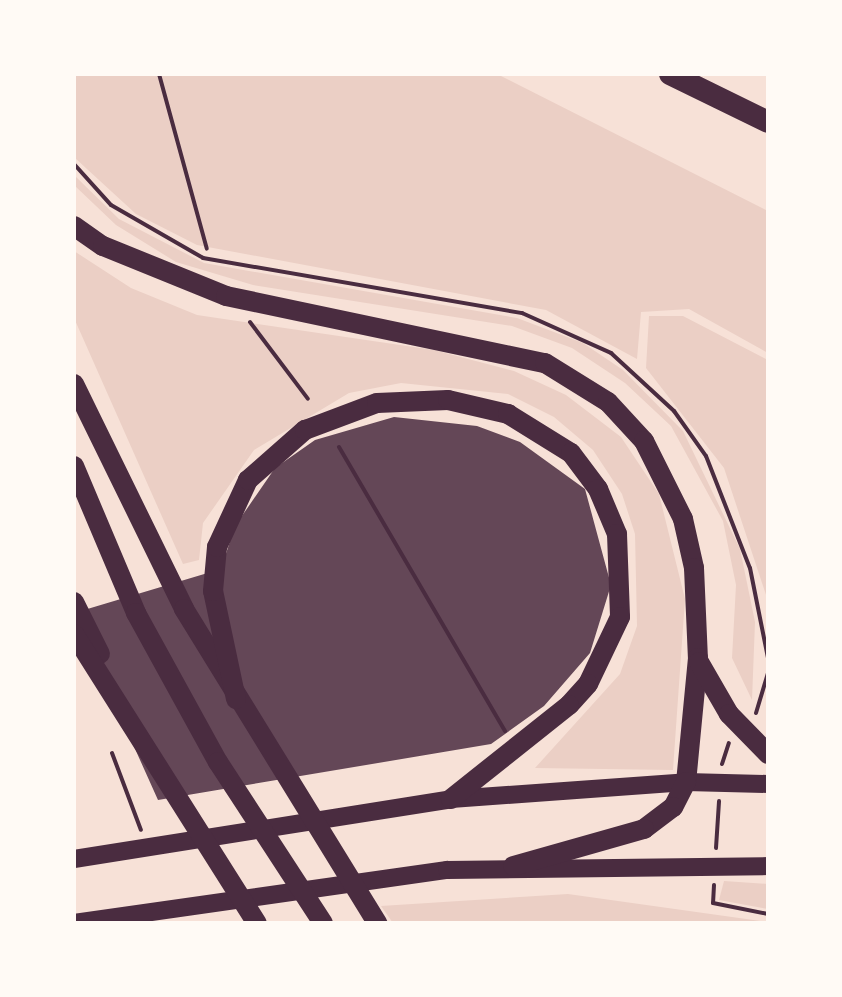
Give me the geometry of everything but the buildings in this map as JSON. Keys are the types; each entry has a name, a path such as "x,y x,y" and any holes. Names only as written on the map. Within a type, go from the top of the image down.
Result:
{"highway":[{"path":"670,74 768,122"},
{"path":"74,226 126,257 226,296 509,351 576,379 644,441 665,476 694,568 698,658 686,782 673,807 644,829 513,866"},
{"path":"74,384 152,550 236,699 377,923"},
{"path":"236,699 219,635 217,547 248,480 278,449 336,415 377,403 448,400 519,420 571,453 598,489 617,534 620,617 588,684 569,705 451,799"},
{"path":"74,466 136,613 218,762 323,923"},
{"path":"74,602 170,780"},
{"path":"74,634 170,780 257,923"},
{"path":"698,658 729,714 768,754"}],"main road":[{"path":"74,859 341,814 451,799 686,782 768,784"},
{"path":"74,923 185,903 382,877 513,866 768,866"}],"path":[{"path":"159,74 207,249"},
{"path":"244,313 308,399"},
{"path":"339,447 511,740"},
{"path":"756,712 768,673"},
{"path":"112,753 147,845"},
{"path":"714,887 713,903 768,914"}],"shaded area":[{"path":"74,74 497,74 768,211 768,353 689,309 641,312 637,359 546,310 197,245 136,214 75,158"},
{"path":"74,175 119,219 204,263 517,318 583,343 623,370 683,431 740,549 755,622 752,700 732,658 736,585 723,521 671,426 625,383 572,348 512,326 253,285 176,262 116,225 74,185"},
{"path":"74,251 131,288 197,315 434,350 514,371 566,395 621,437 659,494 685,599 673,770 535,768 620,674 637,626 635,534 622,494 593,450 554,417 508,394 401,383 349,393 254,450 203,523 199,560 183,564 74,318"},
{"path":"649,316 683,316 768,360 768,601 724,468 646,368"},
{"path":"724,881 768,884 768,909 719,900"},
{"path":"568,894 768,923 393,923 381,906"}]}
